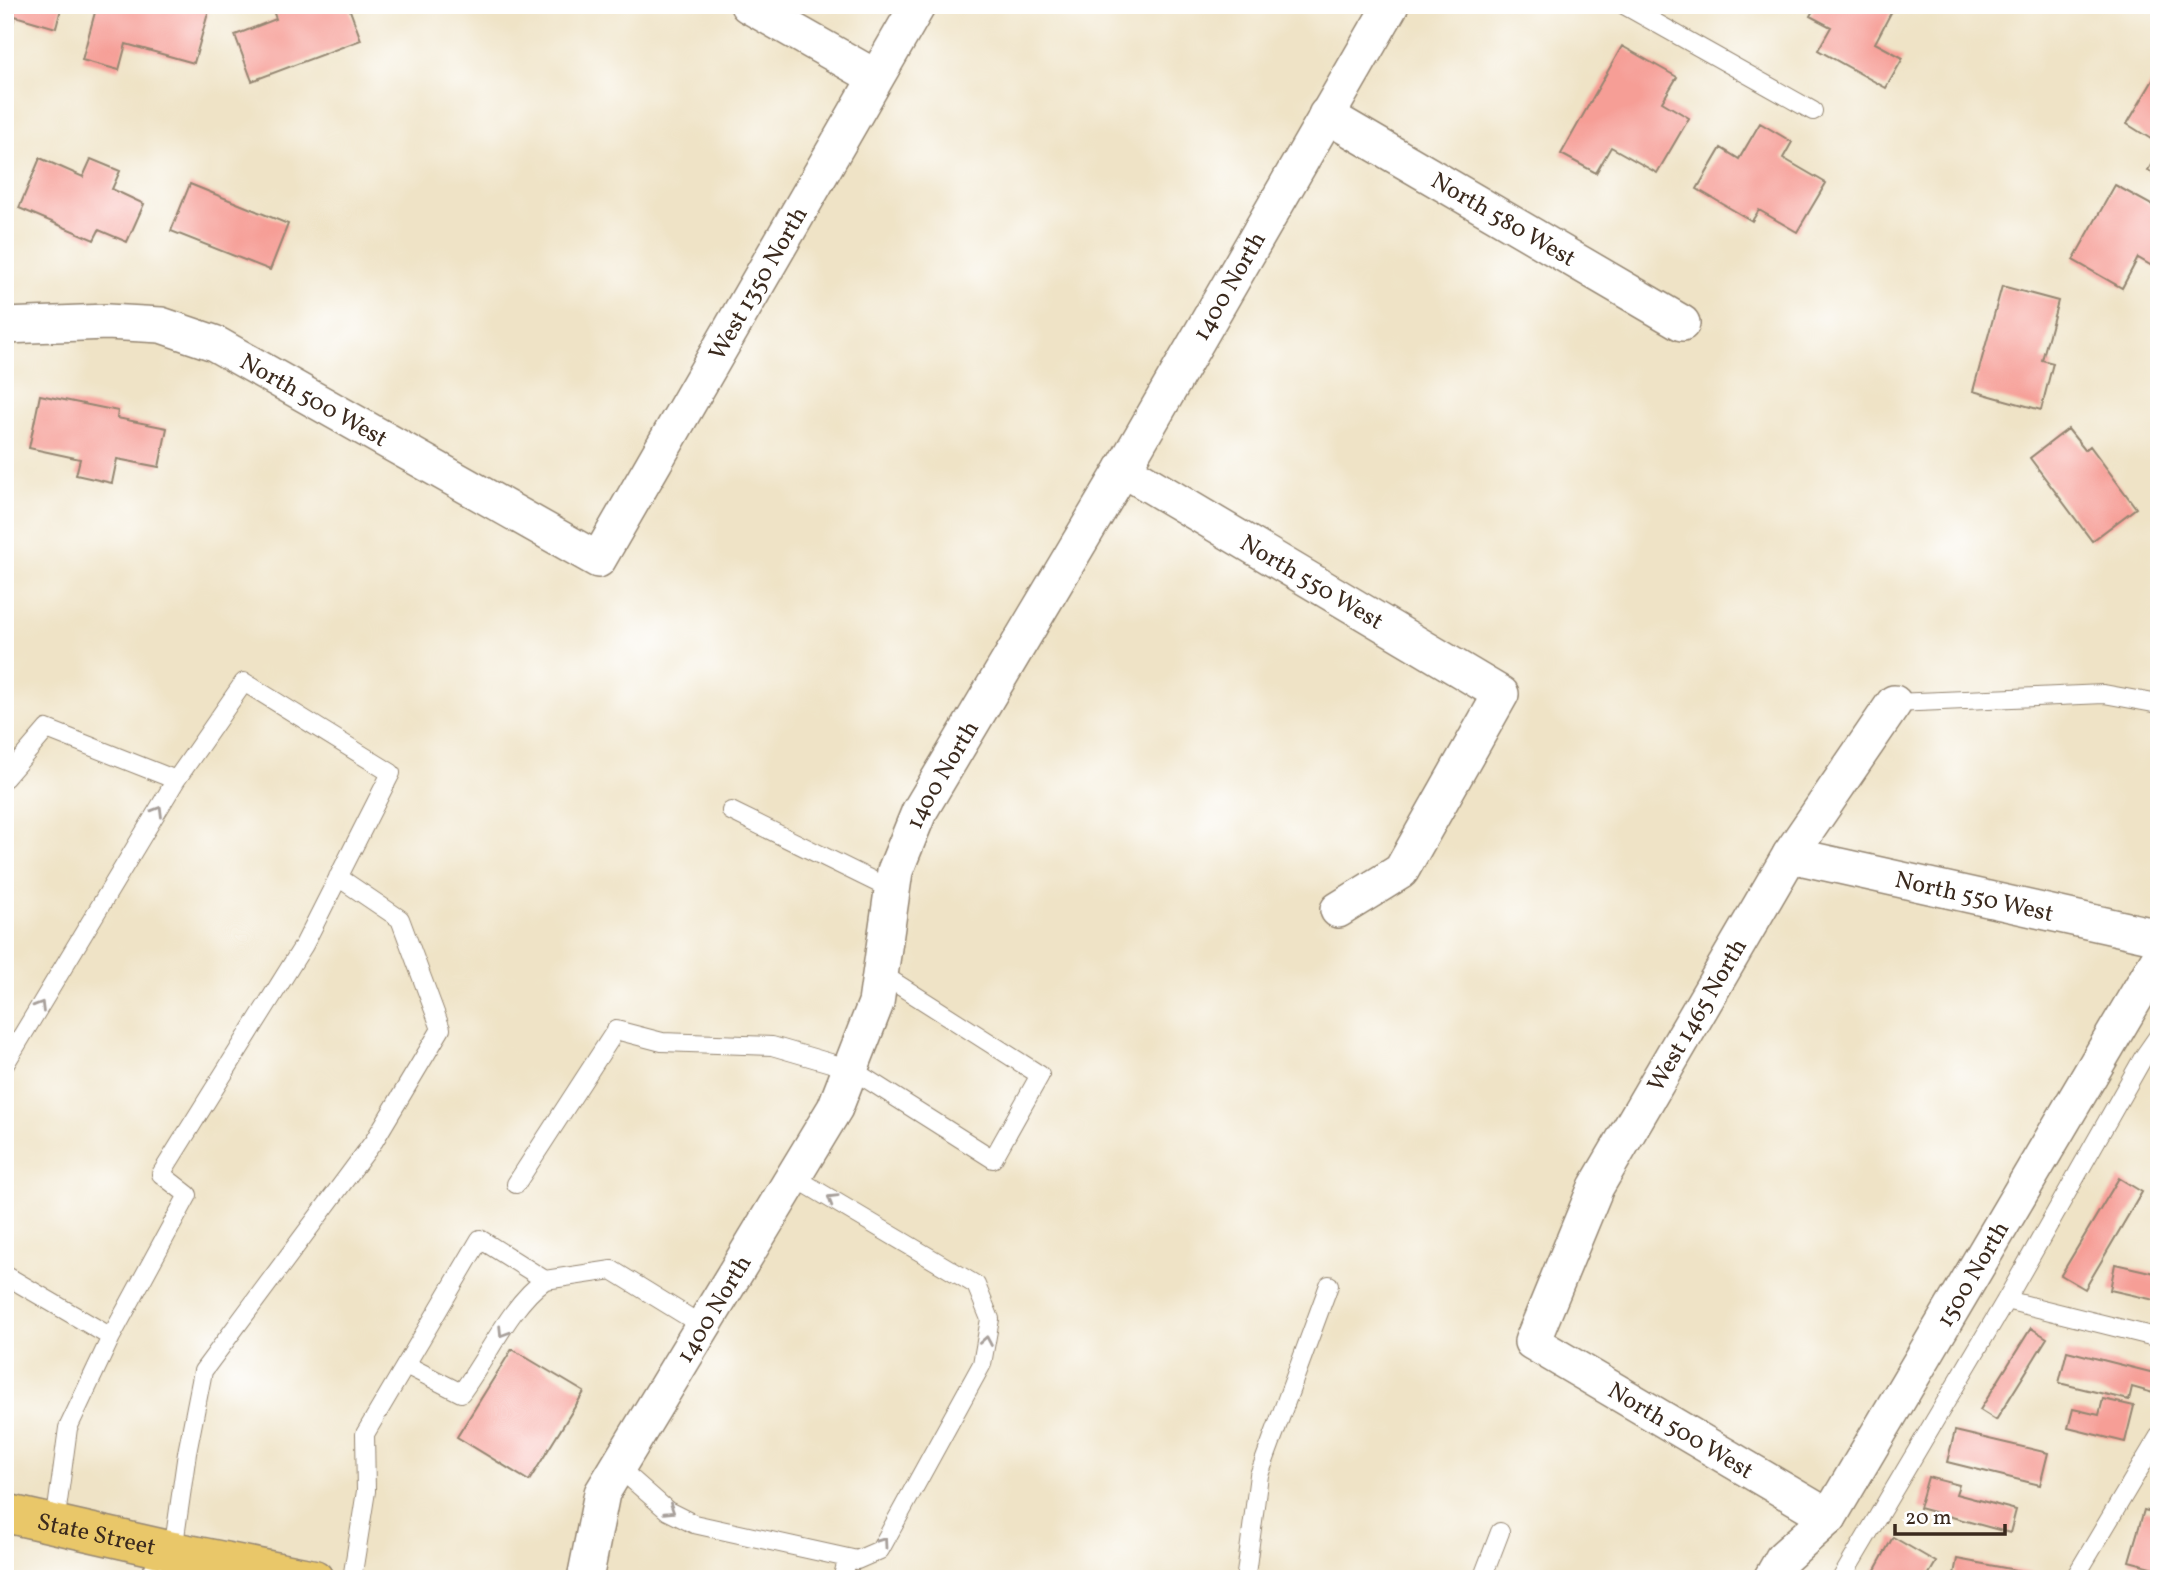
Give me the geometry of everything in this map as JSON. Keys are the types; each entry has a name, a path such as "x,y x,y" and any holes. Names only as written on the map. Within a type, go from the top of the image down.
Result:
{"main road":[{"name":"State Street","path":"5,1513 55,1524 166,1565 314,1579"}],"street":[{"path":"748,5 875,77"},
{"name":"West 1350 North","path":"598,561 918,5"},
{"name":"1400 North","path":"585,1579 602,1493 835,1108 876,1003 895,870 919,812 1391,5"},
{"name":"North 580 West","path":"1326,115 1682,323"},
{"name":"North 500 West","path":"5,326 107,322 161,325 214,343 598,561"},
{"name":"North 550 West","path":"1122,469 1501,694 1401,872 1338,910"},
{"name":"West 1465 North","path":"1532,1342 1596,1187 1790,855 1894,703"},
{"name":"North 550 West","path":"1790,855 2159,937"},
{"name":"1500 North","path":"1771,1579 1783,1558 1829,1517 2159,958"},
{"name":"North 500 West","path":"1532,1342 1829,1517"}],"lane":[{"path":"1624,5 1813,111"},
{"path":"5,1064 176,780 244,682 391,773 304,945 161,1174 188,1195 111,1337 68,1428 55,1524"},
{"path":"1894,703 2104,694 2159,704"},
{"path":"5,778 47,729 176,780"},
{"path":"731,811 892,890"},
{"path":"166,1565 203,1371 374,1141 442,1029 400,919 338,877"},
{"path":"516,1184 616,1030 662,1042 772,1046 850,1069 993,1159 1040,1074 880,972"},
{"path":"1840,1579 2006,1300 2136,1070 2159,1035"},
{"path":"618,1467 668,1511 694,1524 857,1560 880,1550 982,1364 990,1319 976,1285 794,1177"},
{"path":"352,1579 366,1491 365,1434 480,1239 545,1280"},
{"path":"406,1365 461,1393 485,1361 527,1293 545,1280 612,1270 703,1326"},
{"path":"5,1275 111,1337"},
{"path":"1251,1577 1259,1475 1329,1285"},
{"path":"2006,1300 2159,1339"},
{"path":"2074,1579 2159,1436"},
{"path":"1482,1579 1500,1532"},
{"path":"842,1579 848,1558"}],"building":[{"path":"5,5 62,5 56,28 15,16 9,37 5,36"},
{"path":"97,5 210,6 194,63 126,44 119,70 82,60"},
{"path":"271,5 348,5 361,40 252,81 235,35 276,19"},
{"path":"1816,5 1886,5 1893,9 1875,43 1903,58 1886,88 1818,50 1831,27 1810,16"},
{"path":"1622,46 1677,77 1662,102 1689,118 1657,173 1611,147 1596,173 1561,154"},
{"path":"2159,70 2159,144 2127,124"},
{"path":"1760,123 1792,142 1783,158 1826,183 1797,232 1759,210 1752,221 1697,189 1721,148 1739,159"},
{"path":"2159,152 2159,177 2148,170"},
{"path":"40,158 83,177 91,159 120,171 112,189 144,204 127,242 99,230 94,240 19,208"},
{"path":"190,184 288,224 270,270 171,231"},
{"path":"2115,185 2159,209 2159,270 2138,258 2122,288 2073,260"},
{"path":"2002,286 2058,301 2042,360 2053,363 2041,410 1973,391"},
{"path":"40,395 118,411 117,418 167,428 159,467 117,459 112,483 76,475 80,459 29,448"},
{"path":"2068,429 2085,450 2090,446 2136,508 2092,541 2030,458"},
{"path":"2119,1178 2142,1192 2085,1289 2061,1275"},
{"path":"2115,1264 2159,1274 2159,1301 2110,1290"},
{"path":"2031,1328 2047,1338 1996,1420 1980,1410"},
{"path":"512,1349 584,1392 529,1481 457,1437"},
{"path":"2067,1351 2158,1374 2153,1393 2132,1387 2129,1400 2059,1383"},
{"path":"2103,1399 2134,1406 2125,1442 2068,1428 2073,1409 2099,1415"},
{"path":"1955,1431 2048,1453 2040,1485 1947,1462"},
{"path":"1928,1477 1959,1485 1956,1494 2016,1510 2010,1533 1919,1508"},
{"path":"2144,1510 2159,1514 2159,1569 2129,1561"},
{"path":"1893,1537 1936,1562 1926,1579 1870,1579"},
{"path":"1957,1559 2037,1574 2036,1579 1953,1579"},
{"path":"2109,1571 2135,1578 2107,1579"}]}
